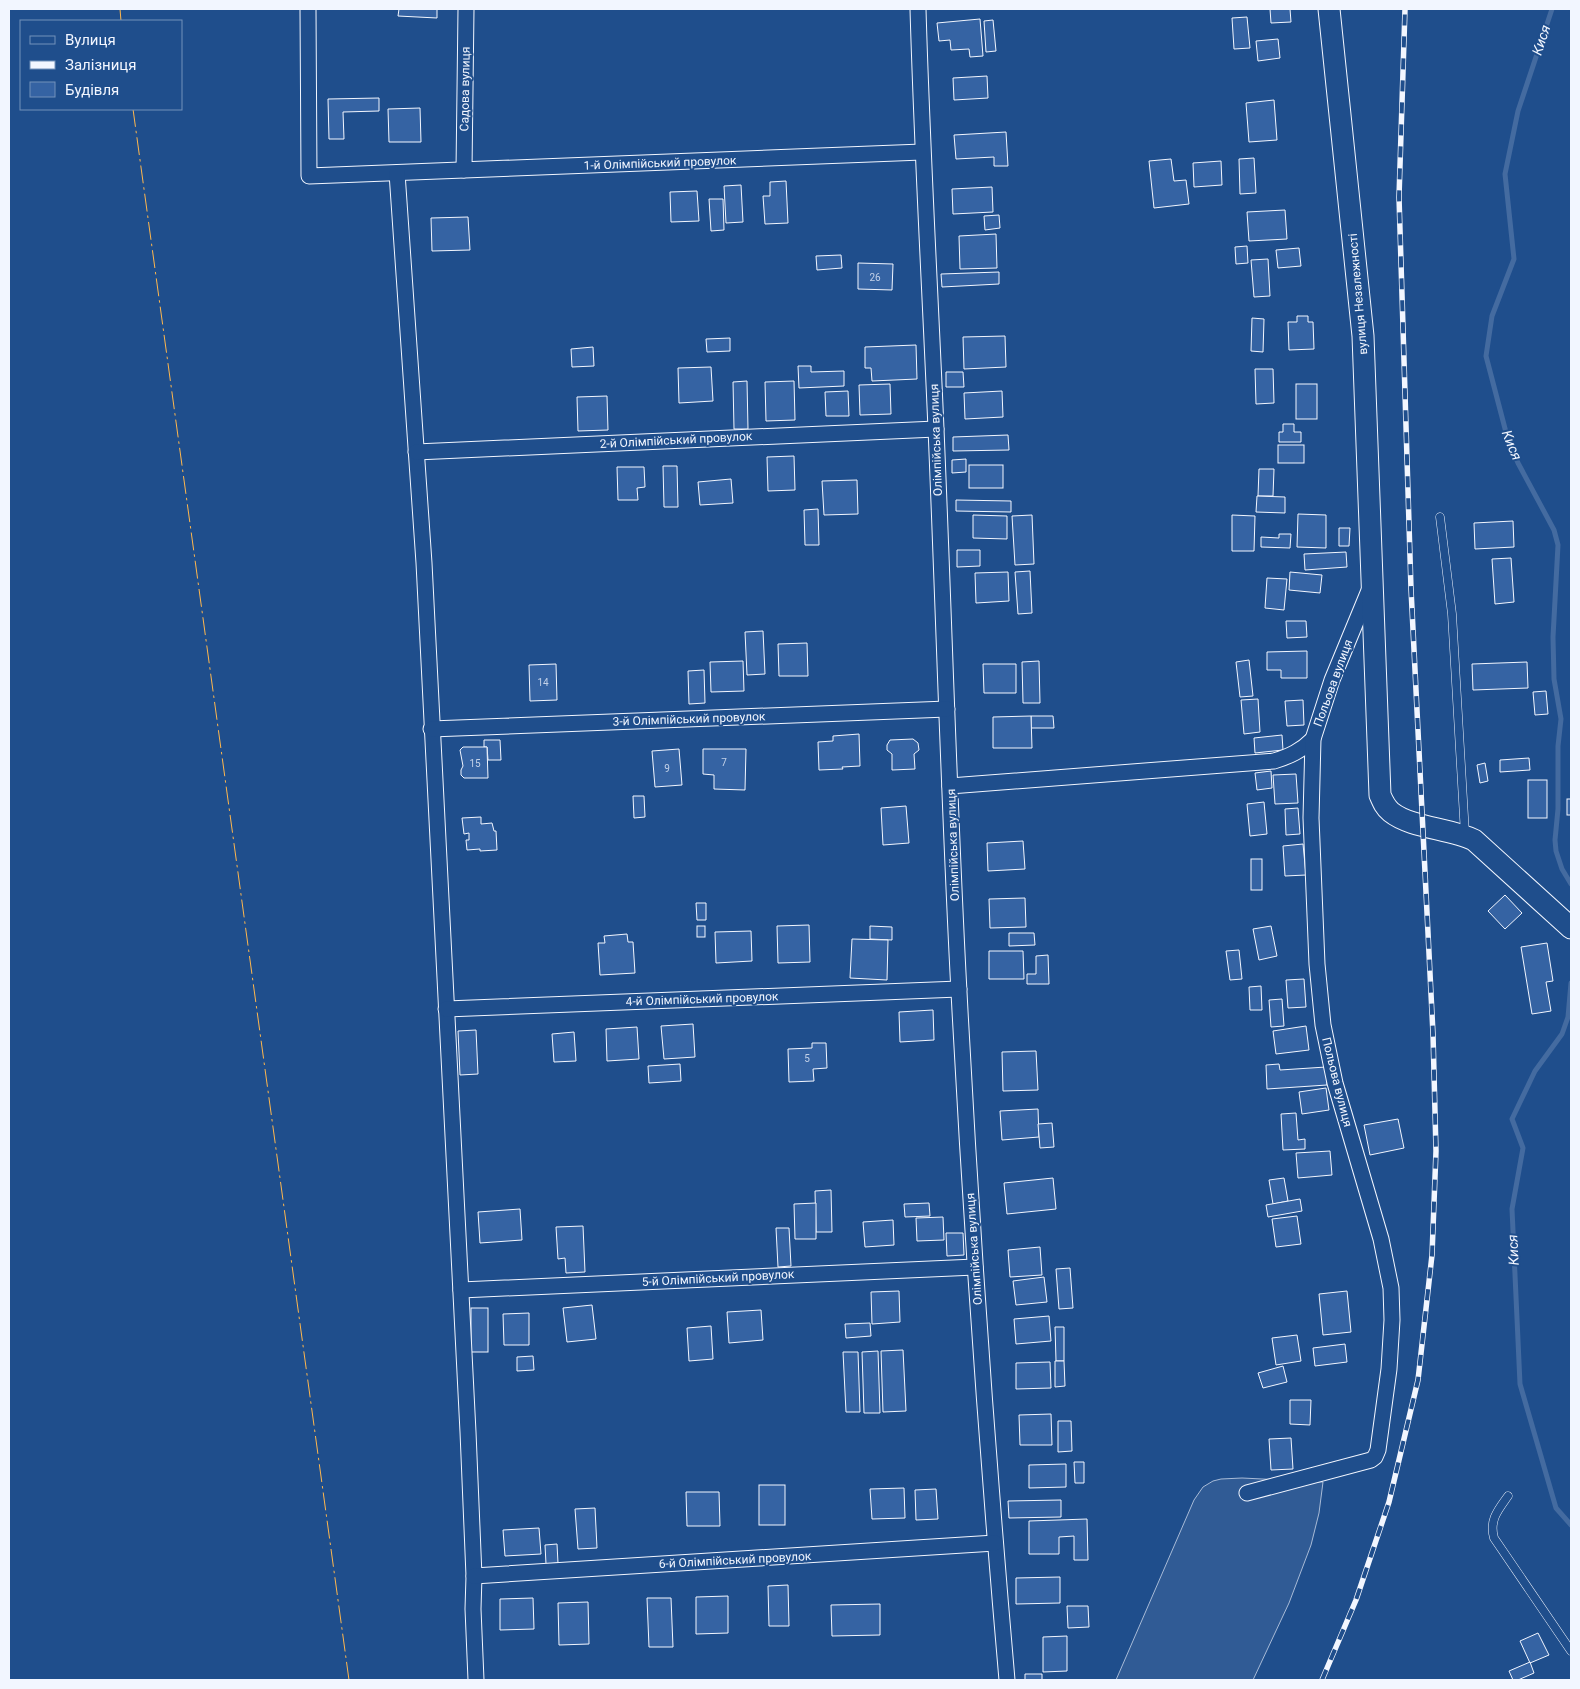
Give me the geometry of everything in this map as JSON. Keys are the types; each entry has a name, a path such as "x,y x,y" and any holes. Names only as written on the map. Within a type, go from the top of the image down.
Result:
{"street":[{"name":"1-й Олімпійський провулок","path":"308,9 309,176 922,152"},
{"name":"Садова вулиця","path":"464,170 466,9"},
{"name":"Олімпійська вулиця","path":"918,9 922,152 936,428 946,709 959,989 975,1267 1007,1680"},
{"name":"вулиця Незалежності","path":"1329,9 1364,336 1380,795 1386,808 1403,818 1465,836"},
{"path":"397,173 424,563 461,1290 474,1576 473,1619 476,1680"},
{"name":"2-й Олімпійський провулок","path":"416,452 936,428"},
{"name":"Польова вулиця","path":"1247,1492 1373,1459 1378,1450 1389,1369 1392,1303 1388,1274 1371,1203 1335,1083 1324,1025 1317,964 1311,818 1313,739 1332,680 1373,580"},
{"name":"3-й Олімпійський провулок","path":"431,729 946,709"},
{"path":"950,786 1274,760 1304,749 1313,739"},
{"path":"1465,836 1474,840 1570,927"},
{"name":"4-й Олімпійський провулок","path":"446,1009 959,989"},
{"name":"5-й Олімпійський провулок","path":"461,1290 975,1267"},
{"name":"6-й Олімпійський провулок","path":"474,1576 995,1543"}],"lane":[{"path":"1440,517 1452,614 1465,836"},
{"path":"1508,1496 1492,1523 1494,1538 1571,1651"}],"shaded area":[{"path":"1242,1478 1323,1482 1319,1513 1311,1545 1289,1603 1253,1680 1116,1680 1194,1500 1203,1487 1213,1481"}],"building":[{"path":"399,9 437,9 437,18 398,16"},
{"path":"1270,9 1290,9 1291,22 1271,23"},
{"path":"1247,17 1250,48 1234,49 1232,18"},
{"path":"980,19 983,56 970,57 969,49 951,50 950,40 939,41 937,23"},
{"path":"993,20 996,51 986,52 984,21"},
{"path":"1278,39 1280,58 1258,61 1256,41"},
{"path":"987,76 988,98 954,100 953,78"},
{"path":"379,98 379,111 343,112 344,139 329,139 328,99"},
{"path":"1274,100 1277,140 1249,142 1246,103"},
{"path":"420,108 421,142 389,142 388,109"},
{"path":"1006,132 1008,166 994,166 994,157 956,159 954,135"},
{"path":"1254,158 1256,193 1240,194 1239,159"},
{"path":"1171,159 1174,181 1186,180 1189,204 1154,208 1149,161"},
{"path":"1221,161 1222,185 1194,187 1193,163"},
{"path":"786,181 788,223 765,224 763,196 770,196 770,182"},
{"path":"741,185 743,222 726,223 724,186"},
{"path":"992,187 993,212 953,214 952,189"},
{"path":"697,191 699,221 671,222 670,192"},
{"path":"709,199 723,199 724,230 711,231"},
{"path":"1285,210 1287,239 1249,241 1247,212"},
{"path":"999,215 1000,228 985,230 984,216"},
{"path":"468,217 470,250 432,251 431,218"},
{"path":"996,234 997,268 960,269 959,236"},
{"path":"1247,246 1248,263 1236,264 1235,247"},
{"path":"1299,248 1301,266 1278,268 1276,250"},
{"path":"841,255 842,268 817,270 816,256"},
{"path":"1268,259 1270,296 1254,297 1251,260"},
{"path":"858,263 893,264 892,290 858,289"},
{"path":"999,272 999,284 942,287 941,274"},
{"path":"1297,316 1308,316 1308,322 1313,322 1314,349 1289,350 1288,322 1297,322"},
{"path":"1252,318 1264,319 1263,352 1251,351"},
{"path":"1005,336 1006,367 964,369 963,337"},
{"path":"730,338 730,351 707,352 706,339"},
{"path":"916,345 917,379 872,381 871,368 865,368 865,347"},
{"path":"593,347 594,366 572,367 571,349"},
{"path":"798,366 811,366 811,372 844,371 844,386 799,388"},
{"path":"711,367 713,401 679,403 678,368"},
{"path":"1255,369 1273,369 1274,403 1256,404"},
{"path":"946,372 963,372 964,387 946,387"},
{"path":"747,381 748,429 734,429 733,382"},
{"path":"794,381 795,420 766,421 765,382"},
{"path":"890,384 891,414 860,415 859,385"},
{"path":"1296,384 1317,384 1317,419 1296,419"},
{"path":"848,391 849,416 826,416 825,392"},
{"path":"1002,391 1003,417 965,419 964,393"},
{"path":"607,396 608,430 578,431 577,397"},
{"path":"1283,424 1294,424 1294,432 1301,432 1301,442 1279,442 1279,432 1283,432"},
{"path":"1008,435 1009,450 953,451 953,437"},
{"path":"1278,445 1304,445 1304,463 1278,463"},
{"path":"794,456 795,490 768,491 767,457"},
{"path":"966,459 966,472 952,473 952,460"},
{"path":"969,465 1003,465 1003,488 969,488"},
{"path":"663,466 677,466 678,507 664,507"},
{"path":"617,467 644,467 645,487 637,488 638,500 618,500"},
{"path":"1259,469 1274,469 1273,496 1258,496"},
{"path":"731,479 733,503 700,505 698,482"},
{"path":"857,480 858,514 824,515 822,481"},
{"path":"1257,496 1285,497 1285,513 1256,512"},
{"path":"956,500 1011,501 1011,512 956,511"},
{"path":"818,509 819,545 805,545 804,510"},
{"path":"1298,514 1326,515 1326,548 1297,547"},
{"path":"973,515 1007,516 1007,539 973,538"},
{"path":"1032,515 1034,564 1015,565 1012,516"},
{"path":"1232,515 1255,516 1254,551 1232,551"},
{"path":"1513,521 1514,547 1475,549 1474,523"},
{"path":"1339,528 1350,528 1349,546 1339,546"},
{"path":"1279,534 1291,534 1290,548 1261,547 1261,537 1279,538"},
{"path":"957,550 980,550 980,566 957,567"},
{"path":"1346,552 1347,567 1305,570 1304,554"},
{"path":"1511,558 1514,602 1495,604 1492,559"},
{"path":"1030,571 1032,613 1018,614 1015,572"},
{"path":"1008,572 1009,601 976,603 975,573"},
{"path":"1290,572 1322,575 1320,593 1289,590"},
{"path":"1267,578 1287,579 1284,610 1265,608"},
{"path":"1286,621 1306,621 1307,637 1287,638"},
{"path":"763,631 765,674 747,675 745,632"},
{"path":"807,643 808,676 779,676 778,644"},
{"path":"1307,651 1307,678 1281,678 1281,670 1267,670 1267,652"},
{"path":"1249,660 1253,696 1240,697 1236,662"},
{"path":"743,661 744,691 711,692 710,662"},
{"path":"1039,661 1040,703 1023,703 1022,662"},
{"path":"1527,662 1528,688 1473,690 1472,664"},
{"path":"556,664 557,700 530,701 529,665"},
{"path":"983,664 1016,664 1016,693 984,693"},
{"path":"704,670 705,703 689,704 688,671"},
{"path":"1546,691 1548,714 1535,715 1533,692"},
{"path":"1258,699 1260,732 1244,734 1241,700"},
{"path":"1303,700 1304,725 1287,726 1285,701"},
{"path":"1031,716 1053,716 1054,728 1031,728"},
{"path":"1031,716 1032,748 993,748 993,717"},
{"path":"859,734 860,766 819,770 818,742 833,741 833,736"},
{"path":"1282,735 1283,750 1255,753 1254,738"},
{"path":"913,739 918,743 919,750 914,754 915,769 892,770 892,754 887,750 890,740"},
{"path":"484,740 500,740 501,760 488,760 487,747 484,747"},
{"path":"463,747 487,747 488,778 464,778 461,775 463,766 460,750"},
{"path":"679,749 682,785 655,787 652,751"},
{"path":"703,749 746,749 745,790 714,789 714,775 703,774"},
{"path":"1529,758 1530,770 1500,772 1500,760"},
{"path":"1485,763 1488,781 1480,783 1477,765"},
{"path":"1271,771 1272,788 1257,790 1255,773"},
{"path":"1296,774 1298,803 1275,804 1273,775"},
{"path":"1528,780 1547,780 1547,818 1528,818"},
{"path":"633,796 644,796 645,817 634,818"},
{"path":"1567,799 1571,799 1571,815 1567,815"},
{"path":"1264,802 1267,834 1250,836 1247,804"},
{"path":"906,806 909,843 883,845 881,808"},
{"path":"1298,808 1300,834 1286,835 1285,809"},
{"path":"481,817 481,824 492,823 494,831 496,831 497,850 467,850 466,840 469,840 469,833 464,834 462,818"},
{"path":"1023,841 1025,869 988,871 987,843"},
{"path":"1303,844 1306,875 1285,876 1283,846"},
{"path":"1251,859 1262,859 1262,890 1251,890"},
{"path":"1505,895 1522,913 1505,929 1488,911"},
{"path":"1025,898 1026,927 990,928 989,899"},
{"path":"696,903 706,903 706,920 697,920"},
{"path":"809,925 810,962 778,963 777,926"},
{"path":"697,926 705,926 705,937 697,937"},
{"path":"870,926 892,927 892,940 870,939"},
{"path":"1271,926 1277,956 1259,960 1253,929"},
{"path":"751,931 752,961 716,963 715,932"},
{"path":"1009,933 1034,933 1035,945 1009,946"},
{"path":"627,934 628,942 633,942 635,973 600,975 598,943 605,943 604,936"},
{"path":"852,939 888,940 887,980 850,978"},
{"path":"1547,943 1553,981 1546,982 1551,1011 1532,1014 1521,947"},
{"path":"1239,950 1242,979 1230,980 1226,951"},
{"path":"989,951 1023,951 1024,979 989,979"},
{"path":"1048,955 1049,984 1027,984 1027,974 1036,974 1036,956"},
{"path":"1304,979 1306,1007 1288,1008 1286,980"},
{"path":"1261,986 1262,1010 1250,1010 1249,987"},
{"path":"1282,999 1284,1026 1271,1027 1269,1000"},
{"path":"933,1010 934,1040 900,1042 899,1012"},
{"path":"693,1024 695,1057 664,1059 661,1026"},
{"path":"1306,1026 1309,1050 1276,1054 1273,1031"},
{"path":"637,1027 639,1059 607,1061 606,1029"},
{"path":"476,1030 478,1074 460,1075 458,1031"},
{"path":"574,1032 576,1061 554,1062 552,1034"},
{"path":"812,1043 826,1043 827,1068 813,1069 814,1081 789,1082 788,1049 812,1048"},
{"path":"1036,1051 1038,1090 1003,1091 1002,1052"},
{"path":"680,1064 681,1081 649,1083 648,1066"},
{"path":"1279,1064 1280,1070 1326,1067 1327,1085 1267,1089 1266,1065"},
{"path":"1326,1088 1329,1110 1302,1114 1299,1092"},
{"path":"1038,1109 1039,1137 1002,1140 1000,1111"},
{"path":"1296,1113 1298,1140 1305,1139 1305,1149 1283,1150 1281,1114"},
{"path":"1398,1119 1404,1148 1370,1155 1364,1125"},
{"path":"1052,1123 1054,1147 1040,1148 1038,1124"},
{"path":"1330,1151 1332,1175 1298,1178 1296,1153"},
{"path":"1053,1178 1056,1209 1007,1214 1004,1183"},
{"path":"1284,1178 1288,1201 1273,1204 1269,1180"},
{"path":"831,1190 832,1232 816,1232 815,1191"},
{"path":"1300,1199 1302,1211 1268,1217 1266,1205"},
{"path":"816,1203 816,1239 795,1239 794,1204"},
{"path":"929,1203 930,1216 905,1217 904,1204"},
{"path":"520,1209 522,1240 480,1243 478,1212"},
{"path":"1297,1216 1301,1244 1276,1247 1272,1219"},
{"path":"943,1217 944,1240 917,1241 916,1218"},
{"path":"893,1220 894,1245 865,1247 863,1222"},
{"path":"583,1226 585,1272 566,1273 565,1258 558,1259 556,1227"},
{"path":"776,1228 789,1228 791,1266 778,1267"},
{"path":"946,1233 963,1233 964,1255 947,1256"},
{"path":"1040,1247 1042,1275 1010,1277 1008,1250"},
{"path":"1070,1268 1073,1308 1059,1309 1056,1269"},
{"path":"1044,1277 1047,1302 1016,1305 1013,1281"},
{"path":"899,1291 900,1322 872,1324 871,1292"},
{"path":"1347,1291 1351,1332 1323,1335 1319,1294"},
{"path":"592,1305 596,1339 567,1342 563,1308"},
{"path":"471,1308 488,1308 488,1352 471,1352"},
{"path":"761,1310 763,1340 729,1343 727,1312"},
{"path":"529,1313 529,1345 504,1345 503,1314"},
{"path":"1049,1316 1051,1341 1016,1344 1014,1319"},
{"path":"870,1323 871,1336 846,1338 845,1324"},
{"path":"711,1326 713,1359 689,1361 687,1328"},
{"path":"1055,1327 1064,1327 1064,1361 1056,1361"},
{"path":"1297,1335 1301,1361 1276,1365 1272,1338"},
{"path":"1345,1344 1347,1362 1315,1366 1313,1348"},
{"path":"903,1350 906,1411 883,1412 881,1351"},
{"path":"878,1351 880,1413 864,1413 862,1352"},
{"path":"843,1352 858,1352 860,1412 846,1412"},
{"path":"533,1356 534,1370 517,1371 517,1357"},
{"path":"1055,1361 1064,1361 1065,1386 1055,1387"},
{"path":"1050,1362 1051,1388 1016,1389 1016,1363"},
{"path":"1283,1366 1287,1382 1263,1388 1258,1373"},
{"path":"1290,1400 1311,1400 1310,1425 1290,1424"},
{"path":"1051,1414 1052,1445 1020,1445 1019,1415"},
{"path":"1058,1421 1071,1421 1072,1451 1058,1452"},
{"path":"1291,1438 1293,1469 1271,1470 1269,1439"},
{"path":"1074,1462 1084,1462 1084,1483 1075,1483"},
{"path":"1066,1464 1066,1487 1029,1488 1029,1465"},
{"path":"759,1485 785,1485 785,1525 759,1525"},
{"path":"904,1488 905,1518 872,1519 870,1489"},
{"path":"936,1489 938,1519 916,1520 915,1490"},
{"path":"686,1492 719,1492 720,1526 687,1526"},
{"path":"1061,1500 1061,1517 1009,1518 1008,1501"},
{"path":"595,1508 597,1548 578,1549 575,1509"},
{"path":"1087,1519 1088,1560 1074,1560 1074,1536 1059,1537 1059,1554 1029,1554 1029,1521"},
{"path":"539,1528 541,1554 505,1556 503,1530"},
{"path":"557,1544 558,1563 546,1564 545,1545"},
{"path":"1060,1577 1060,1603 1016,1604 1016,1578"},
{"path":"788,1585 789,1626 769,1626 768,1586"},
{"path":"728,1596 728,1633 696,1634 696,1597"},
{"path":"533,1598 534,1629 500,1630 500,1599"},
{"path":"647,1598 671,1598 673,1647 649,1647"},
{"path":"588,1602 589,1644 559,1645 558,1603"},
{"path":"880,1604 880,1635 832,1636 831,1605"},
{"path":"1067,1606 1088,1606 1089,1627 1068,1628"},
{"path":"1538,1633 1549,1655 1530,1663 1520,1641"},
{"path":"1067,1636 1067,1671 1043,1672 1043,1637"},
{"path":"1530,1662 1534,1673 1518,1680 1513,1680 1509,1671"},
{"path":"1025,1674 1042,1674 1042,1680 1025,1680"}],"waterway":[{"name":"Кися","path":"1552,9 1518,111 1505,174 1514,259 1492,316 1486,356 1508,440 1518,463 1554,530 1558,545 1553,637 1554,679 1561,719 1558,746 1558,809 1555,840 1556,851 1562,869 1571,884"},
{"name":"Кися","path":"1571,983 1568,1017 1562,1034 1535,1071 1512,1119 1523,1148 1512,1209 1520,1384 1556,1508 1571,1525"}],"railway":[{"path":"1322,1680 1356,1600 1389,1502 1418,1380 1432,1255 1436,1151 1433,1034 1411,589 1399,197 1405,9"}],"power":[{"path":"120,9 121,20"},
{"path":"133,110 349,1680"}]}
